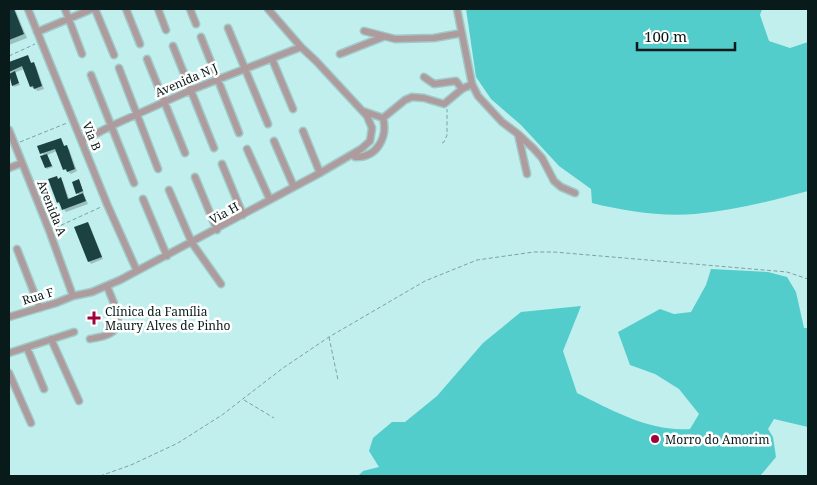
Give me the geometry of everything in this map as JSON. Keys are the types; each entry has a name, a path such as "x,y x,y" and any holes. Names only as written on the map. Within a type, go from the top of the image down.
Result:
{"street":[{"name":"Via B","path":"28,9 107,204 137,271"},
{"path":"65,9 82,54"},
{"path":"37,32 94,9 114,55"},
{"path":"126,9 140,44"},
{"path":"158,9 166,30"},
{"path":"190,9 196,24"},
{"path":"268,9 301,47 362,110 383,118"},
{"path":"457,9 472,84 484,104 542,158 554,181 575,194"},
{"path":"228,28 268,124"},
{"path":"364,31 383,37 414,39 462,33"},
{"path":"201,37 239,133"},
{"path":"340,54 383,37"},
{"path":"173,46 214,148"},
{"name":"Avenida N J","path":"82,141 190,90 301,47"},
{"path":"147,59 185,153"},
{"path":"272,59 293,109"},
{"path":"119,68 158,169"},
{"path":"91,74 134,183"},
{"path":"424,77 434,84 456,81 462,89"},
{"path":"383,118 405,100 412,97 424,98 444,104 462,89 472,84"},
{"name":"Via H","path":"73,296 107,286 167,256 353,154 370,141 372,132 370,122 362,110"},
{"path":"353,154 355,157 362,157 376,150 385,131 383,118"},
{"name":"Avenida A","path":"9,130 73,296"},
{"path":"303,131 320,173"},
{"path":"518,134 527,174"},
{"path":"274,141 294,187"},
{"path":"247,149 270,200"},
{"path":"9,168 22,163"},
{"path":"222,164 243,216"},
{"path":"195,177 217,230"},
{"path":"169,190 192,243 221,284"},
{"path":"143,199 167,256"},
{"path":"17,249 40,308"},
{"path":"90,339 109,335 116,328 118,321 107,286"},
{"name":"Rua F","path":"9,317 73,296"},
{"path":"9,353 74,332"},
{"path":"51,339 79,402"},
{"path":"26,348 44,389"},
{"path":"9,373 31,424"}],"path":[{"path":"9,56 41,42"},
{"path":"442,143 447,135 447,103"},
{"path":"15,144 74,121"},
{"path":"49,230 107,204"},
{"path":"100,476 131,465 178,443 244,399 283,368 329,337 425,281 470,263 500,256 554,252 787,272 808,279"},
{"path":"329,337 338,380"},
{"path":"244,399 274,418"}],"shaded area":[{"path":"466,9 762,9 760,15 769,41 790,48 808,42 808,191 738,208 682,215 643,213 592,203 591,189 559,166 521,125 491,99 476,77"},
{"path":"711,269 768,272 787,277 796,292 804,328 808,328 808,427 774,419 768,429 773,437 776,457 760,476 358,476 363,471 379,467 369,451 373,438 392,422 405,422 437,396 483,343 521,312 581,306 563,351 577,393 617,413 645,423 675,429 690,429 699,414 679,389 655,374 630,365 618,332 660,309 674,314 691,312 706,285"}],"building":[{"path":"9,9 14,9 24,34 9,40"},
{"path":"28,55 31,63 34,62 42,86 34,89 33,86 30,87 22,66 9,72 9,62"},
{"path":"15,71 19,83 12,86 9,74"},
{"path":"61,138 64,146 67,145 75,169 67,172 66,169 63,170 55,149 40,154 37,146"},
{"path":"47,154 52,166 45,168 40,156"},
{"path":"57,176 58,179 61,177 68,199 83,193 86,201 62,210 59,202 57,203 48,179"},
{"path":"79,179 83,191 76,194 72,182"},
{"path":"88,222 102,257 88,262 74,227"}],"place":[{"name":"Clínica da Família Maury Alves de Pinho","path":"94,318"},
{"name":"Morro do Amorim","path":"655,439"}]}
